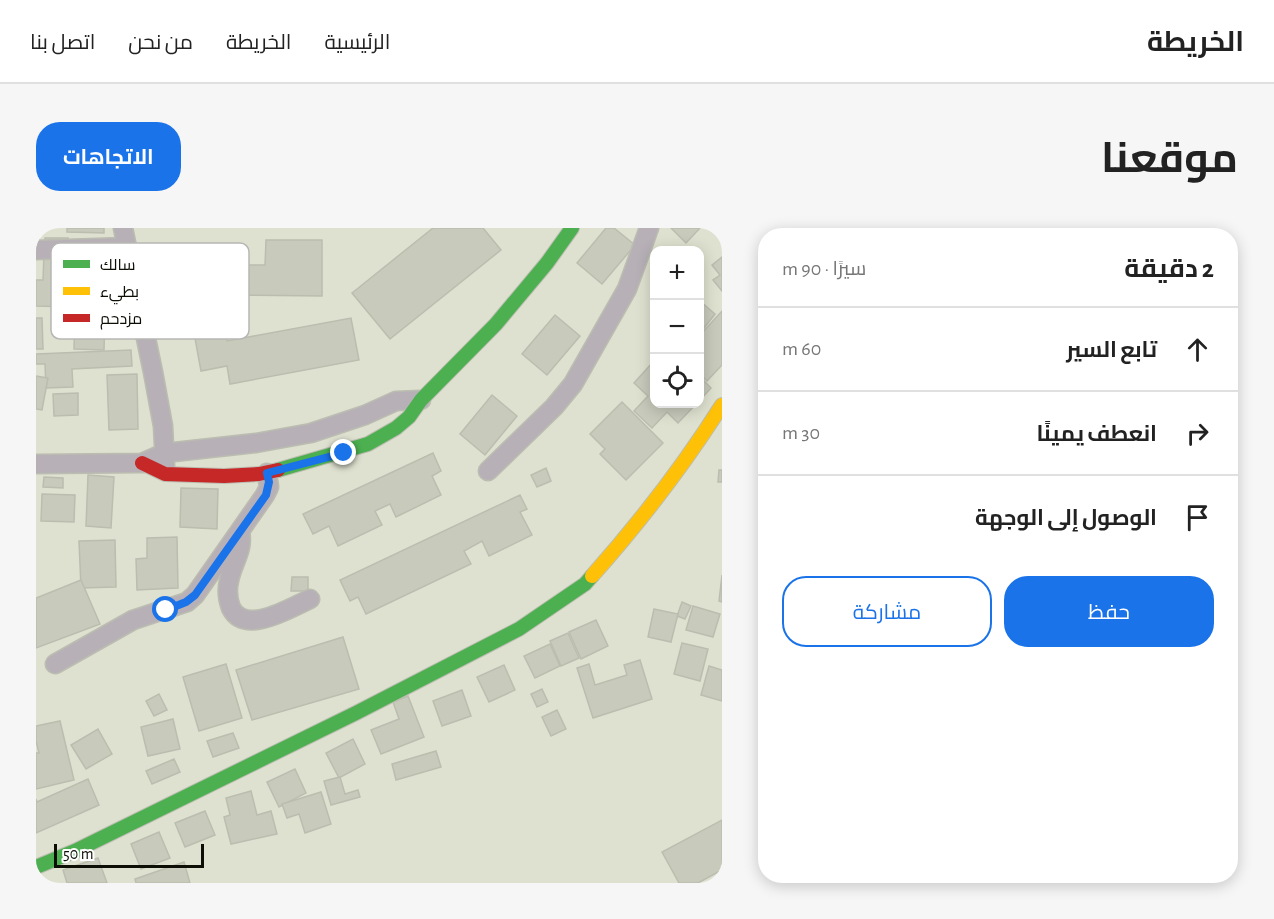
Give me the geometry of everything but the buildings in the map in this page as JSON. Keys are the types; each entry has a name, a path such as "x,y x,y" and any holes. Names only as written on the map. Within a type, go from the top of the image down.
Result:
{"street":[{"path":"123,228 126,243"},
{"path":"142,463 165,474 224,476 267,473 344,453 368,444 396,428 409,417 421,400 496,324 547,263 572,228"},
{"path":"488,471 554,407 573,384 627,289 649,228"},
{"path":"36,250 51,250"},
{"path":"146,339 163,426 165,474"},
{"path":"36,464 142,463 165,453 256,443 311,434 365,416 396,401 421,400"},
{"path":"36,867 75,851 519,629 585,584 628,535 699,441 722,405"},
{"path":"55,664 133,620 186,602 195,595 266,495 269,482 267,473"},
{"path":"240,532 239,555 229,580 228,591 229,604 234,613 242,619 252,621 272,616 310,599"}],"traffic: fast":[{"path":"278,470 368,444 396,428 496,324 547,263 572,228"},
{"path":"36,867 75,851 356,713 519,629 585,584 592,576"}],"traffic: slow":[{"path":"592,576 661,493 722,405"}],"traffic: jam":[{"path":"142,463 165,474 224,476 259,474 278,470"}],"route":[{"path":"166,610 186,602 195,595 266,495 269,487 267,473 344,453"}]}
